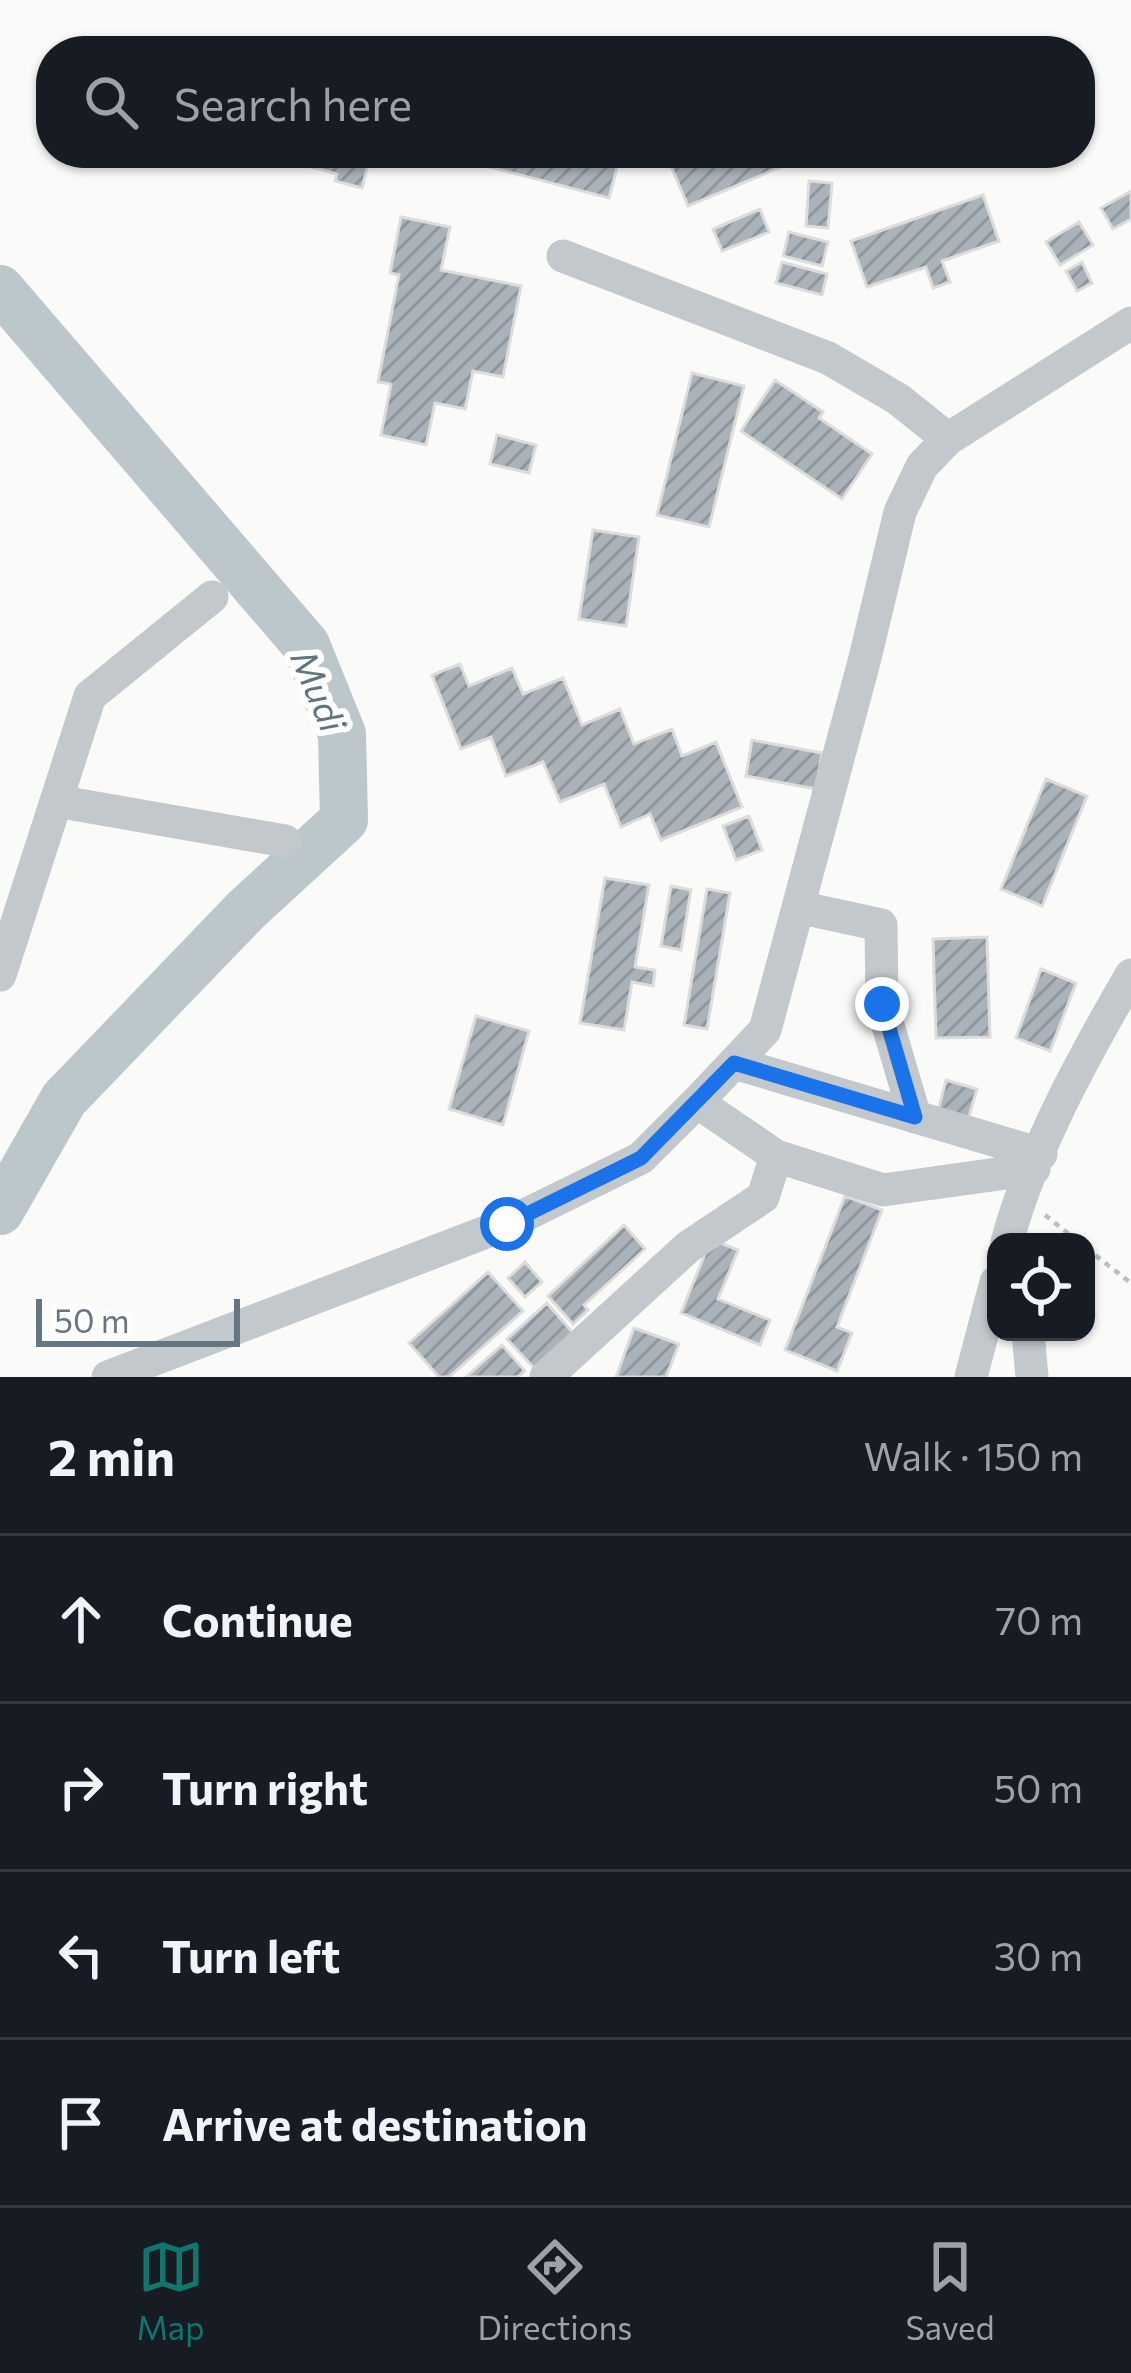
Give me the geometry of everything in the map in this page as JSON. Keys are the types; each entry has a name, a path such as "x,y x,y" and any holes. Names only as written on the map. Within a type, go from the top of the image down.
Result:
{"street":[{"path":"563,256 828,358 898,399 948,439"},
{"path":"108,1377 507,1224 641,1158 697,1102 765,1030 900,512 922,466 948,439 1131,322"},
{"path":"0,975 90,696 212,597"},
{"path":"56,801 285,841"},
{"path":"798,908 881,925 882,1004 915,1117"},
{"path":"1011,1233 1032,1173 1131,975"},
{"path":"734,1063 915,1117 1032,1173"},
{"path":"697,1102 776,1156 883,1190 1032,1173"},
{"path":"546,1377 688,1246 763,1197 776,1156"},
{"path":"971,1178 1005,1233"},
{"path":"971,1377 987,1316"},
{"path":"1029,1341 1031,1377"}],"path":[{"path":"1032,1173 1073,1233"},
{"path":"1095,1255 1131,1283"}],"building":[{"path":"315,168 367,168 362,188 335,181 337,174"},
{"path":"494,168 617,168 609,198"},
{"path":"672,168 778,168 688,206"},
{"path":"809,181 832,183 828,228 806,226"},
{"path":"1131,191 1131,219 1113,229 1101,208"},
{"path":"983,195 999,241 942,261 950,282 933,288 926,267 867,287 851,241"},
{"path":"760,209 769,232 722,251 713,229"},
{"path":"401,217 450,227 441,270 521,286 503,377 473,371 465,409 435,403 426,445 381,435 391,384 378,382 399,275 390,273"},
{"path":"1079,222 1093,245 1060,265 1046,242"},
{"path":"789,232 828,242 822,266 783,256"},
{"path":"782,262 827,274 822,295 776,283"},
{"path":"1082,262 1092,283 1077,291 1066,271"},
{"path":"692,373 744,386 709,527 657,515"},
{"path":"775,380 823,412 819,418 872,454 842,499 741,431"},
{"path":"497,435 536,445 529,473 490,464"},
{"path":"593,530 639,537 626,626 579,619"},
{"path":"460,664 469,686 512,668 523,694 563,678 582,725 620,709 634,744 672,729 682,756 716,742 742,807 661,840 650,814 621,827 604,784 560,802 543,762 506,776 491,737 461,749 432,675"},
{"path":"752,740 822,753 816,789 746,776"},
{"path":"1046,779 1087,796 1042,906 1001,889"},
{"path":"749,816 762,850 736,860 723,826"},
{"path":"605,878 649,885 635,967 655,970 653,986 632,982 624,1030 580,1023"},
{"path":"671,886 691,890 681,950 661,946"},
{"path":"707,889 730,893 707,1029 684,1025"},
{"path":"987,937 990,1037 936,1038 933,939"},
{"path":"1041,969 1076,983 1050,1051 1016,1038"},
{"path":"476,1016 529,1031 503,1125 449,1109"},
{"path":"946,1080 977,1089 968,1120 938,1111"},
{"path":"845,1196 882,1210 837,1327 852,1333 837,1371 785,1350"},
{"path":"624,1225 645,1249 584,1305 588,1310 573,1324 548,1296"},
{"path":"711,1239 738,1250 718,1299 770,1320 760,1345 681,1313"},
{"path":"525,1262 542,1282 525,1297 508,1278"},
{"path":"488,1272 523,1311 449,1377 439,1377 409,1343"},
{"path":"547,1303 573,1333 534,1368 507,1339"},
{"path":"634,1328 679,1344 666,1377 616,1377"},
{"path":"502,1345 525,1371 518,1377 466,1377"}],"waterway":[{"name":"Mudi","path":"0,289 306,645 342,734 344,820 247,909 64,1099 0,1211"}],"route":[{"path":"507,1224 641,1158 734,1063 915,1117 882,1004"}]}
